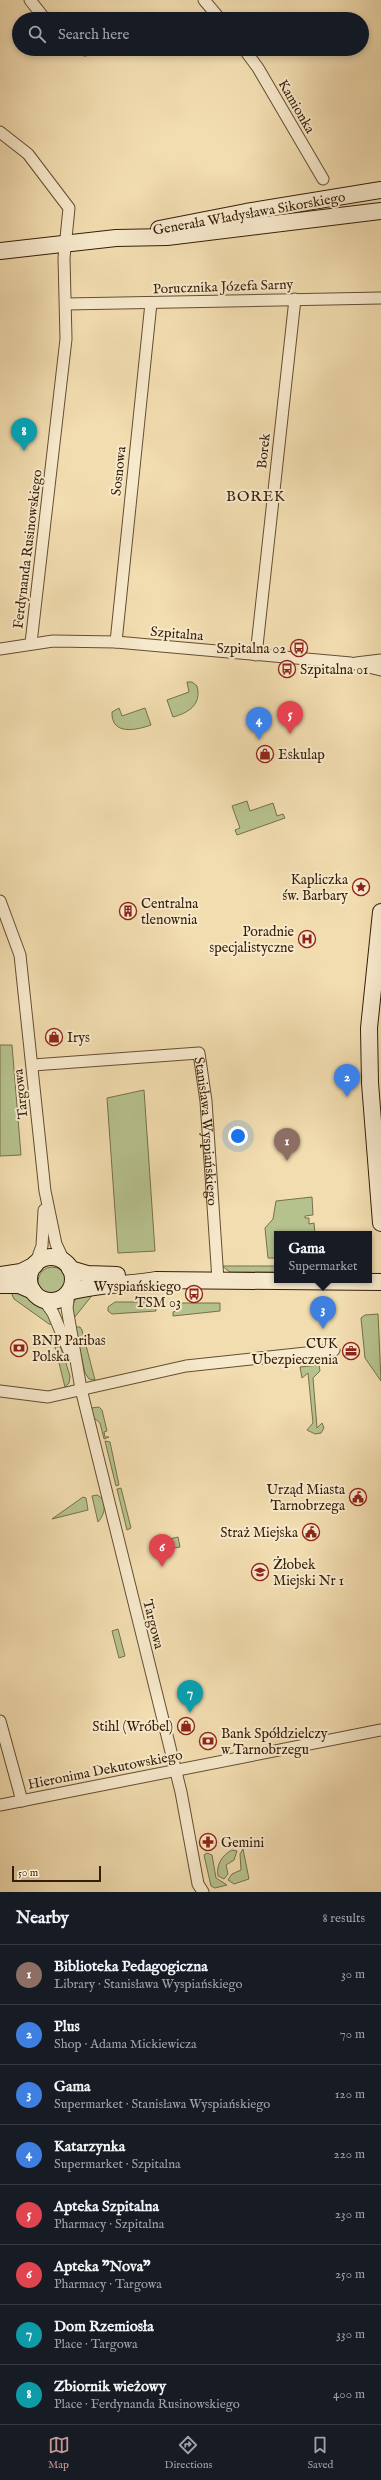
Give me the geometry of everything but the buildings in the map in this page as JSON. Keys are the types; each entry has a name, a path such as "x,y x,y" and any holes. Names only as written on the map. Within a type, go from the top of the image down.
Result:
{"street":[{"path":"30,0 39,12"},
{"path":"204,0 214,12"},
{"name":"Kamionka","path":"249,56 258,68 323,179"},
{"name":"Ferdynanda Rusinowskiego","path":"0,132 28,154 69,208 65,244 66,340 31,642"},
{"name":"Generała Władysława Sikorskiego","path":"0,251 116,238 246,212 381,190"},
{"name":"Generała Władysława Sikorskiego","path":"116,238 168,237 381,211"},
{"name":"Porucznika Józefa Sarny","path":"66,304 381,298"},
{"name":"Borek","path":"256,655 295,299"},
{"name":"Sosnowa","path":"116,642 151,303"},
{"name":"Szpitalna","path":"0,650 31,642 53,640 116,642 351,664 381,670"},
{"name":"Szpitalna","path":"351,664 381,660"},
{"name":"Targowa","path":"0,901 20,955 33,1064 45,1191 56,1244 67,1265"},
{"path":"381,912 369,1028 377,1100 381,1223"},
{"name":"Stanisława Wyspiańskiego","path":"33,1064 199,1053 206,1101 218,1280"},
{"name":"Targowa","path":"35,1265 43,1240 45,1191"},
{"path":"0,1275 21,1272 43,1259 51,1257 87,1274 129,1276 156,1280 274,1281"},
{"path":"35,1265 29,1279 38,1295"},
{"path":"67,1265 73,1280 69,1292"},
{"path":"0,1285 18,1285 38,1295 59,1299 69,1292 88,1286 130,1285 156,1280"},
{"name":"Targowa","path":"69,1292 67,1308 81,1389 175,1770 199,1889"},
{"name":"Targowa","path":"38,1295 53,1313 78,1372"},
{"path":"0,1391 48,1397 186,1366 334,1350"},
{"path":"0,1721 22,1801"},
{"name":"Hieronima Dekutowskiego","path":"0,1805 381,1730"}],"green space":[{"path":"187,682 192,682 197,686 198,693 196,703 189,710 173,717 167,700 189,692"},
{"path":"119,708 122,716 145,708 151,725 132,729 120,728 113,720 112,712"},
{"path":"247,801 250,811 273,803 277,816 283,814 285,818 237,835 235,830 240,828 232,806"},
{"path":"0,1045 12,1045 21,1155 0,1156"},
{"path":"144,1090 155,1251 118,1253 107,1098"},
{"path":"312,1197 313,1215 305,1216 305,1218 309,1218 309,1224 314,1223 315,1231 274,1231 274,1258 268,1258 265,1228 273,1219 276,1201"},
{"path":"222,1266 274,1266 274,1272 230,1272"},
{"path":"52,1267 62,1271 66,1281 62,1291 52,1295 42,1291 38,1281 42,1271"},
{"path":"10,1290 31,1298 41,1306 54,1325 49,1324 14,1299"},
{"path":"94,1293 74,1318 72,1307 76,1298"},
{"path":"115,1302 155,1302 156,1311 112,1314 108,1311 108,1307"},
{"path":"176,1303 220,1303 220,1311 173,1316 173,1312 176,1311"},
{"path":"378,1314 381,1381 365,1358 361,1318 365,1315"},
{"path":"75,1327 80,1327 82,1330 95,1380 89,1379 85,1373"},
{"path":"56,1332 70,1376 69,1383 65,1387 52,1335"},
{"path":"319,1365 320,1371 313,1378 317,1428 322,1423 324,1428 321,1433 315,1434 307,1430 313,1423 308,1373 302,1378 300,1367"},
{"path":"99,1407 102,1410 107,1431 104,1432 105,1437 109,1437 104,1439 100,1423 94,1418 91,1408"},
{"path":"105,1441 110,1442 119,1485 116,1486"},
{"path":"121,1488 131,1528 127,1530 117,1489"},
{"path":"97,1495 103,1500 104,1504 104,1512 98,1522 92,1496"},
{"path":"83,1497 86,1498 88,1510 52,1519"},
{"path":"178,1537 180,1547 163,1550 161,1541"},
{"path":"118,1629 125,1656 119,1658 112,1631"},
{"path":"243,1849 249,1879 234,1884 228,1880 232,1874 241,1870 240,1854"},
{"path":"232,1850 237,1851 234,1860 226,1865 228,1874 224,1879 218,1876 219,1864 228,1852"},
{"path":"207,1853 212,1855 216,1878 227,1885 215,1888 211,1886 204,1855"}],"place":[{"name":"Zbiornik wieżowy","path":"24,451"},
{"name":"Szpitalna 02","path":"299,648"},
{"name":"Szpitalna 01","path":"287,669"},
{"name":"Apteka Szpitalna","path":"290,734"},
{"name":"Katarzynka","path":"259,740"},
{"name":"Eskulap","path":"265,754"},
{"name":"Kapliczka św. Barbary","path":"361,887"},
{"name":"Centralna tlenownia","path":"128,911"},
{"name":"Poradnie specjalistyczne","path":"307,939"},
{"name":"Irys","path":"54,1037"},
{"name":"Plus","path":"347,1097"},
{"name":"Biblioteka Pedagogiczna","path":"287,1161"},
{"name":"Wyspiańskiego TSM 03","path":"194,1294"},
{"name":"Gama","path":"323,1329"},
{"name":"BNP Paribas Polska","path":"19,1348"},
{"name":"CUK Ubezpieczenia","path":"351,1351"},
{"name":"Urząd Miasta Tarnobrzega","path":"358,1497"},
{"name":"Straż Miejska","path":"311,1532"},
{"name":"Apteka \"Nova\"","path":"162,1567"},
{"name":"Żłobek Miejski Nr 1","path":"260,1572"},
{"name":"Dom Rzemiosła","path":"190,1713"},
{"name":"Stihl (Wróbel)","path":"186,1726"},
{"name":"Bank Spółdzielczy w Tarnobrzegu","path":"208,1741"},
{"name":"Gemini","path":"208,1842"}],"district":[{"name":"BOREK","path":"256,496"}]}
